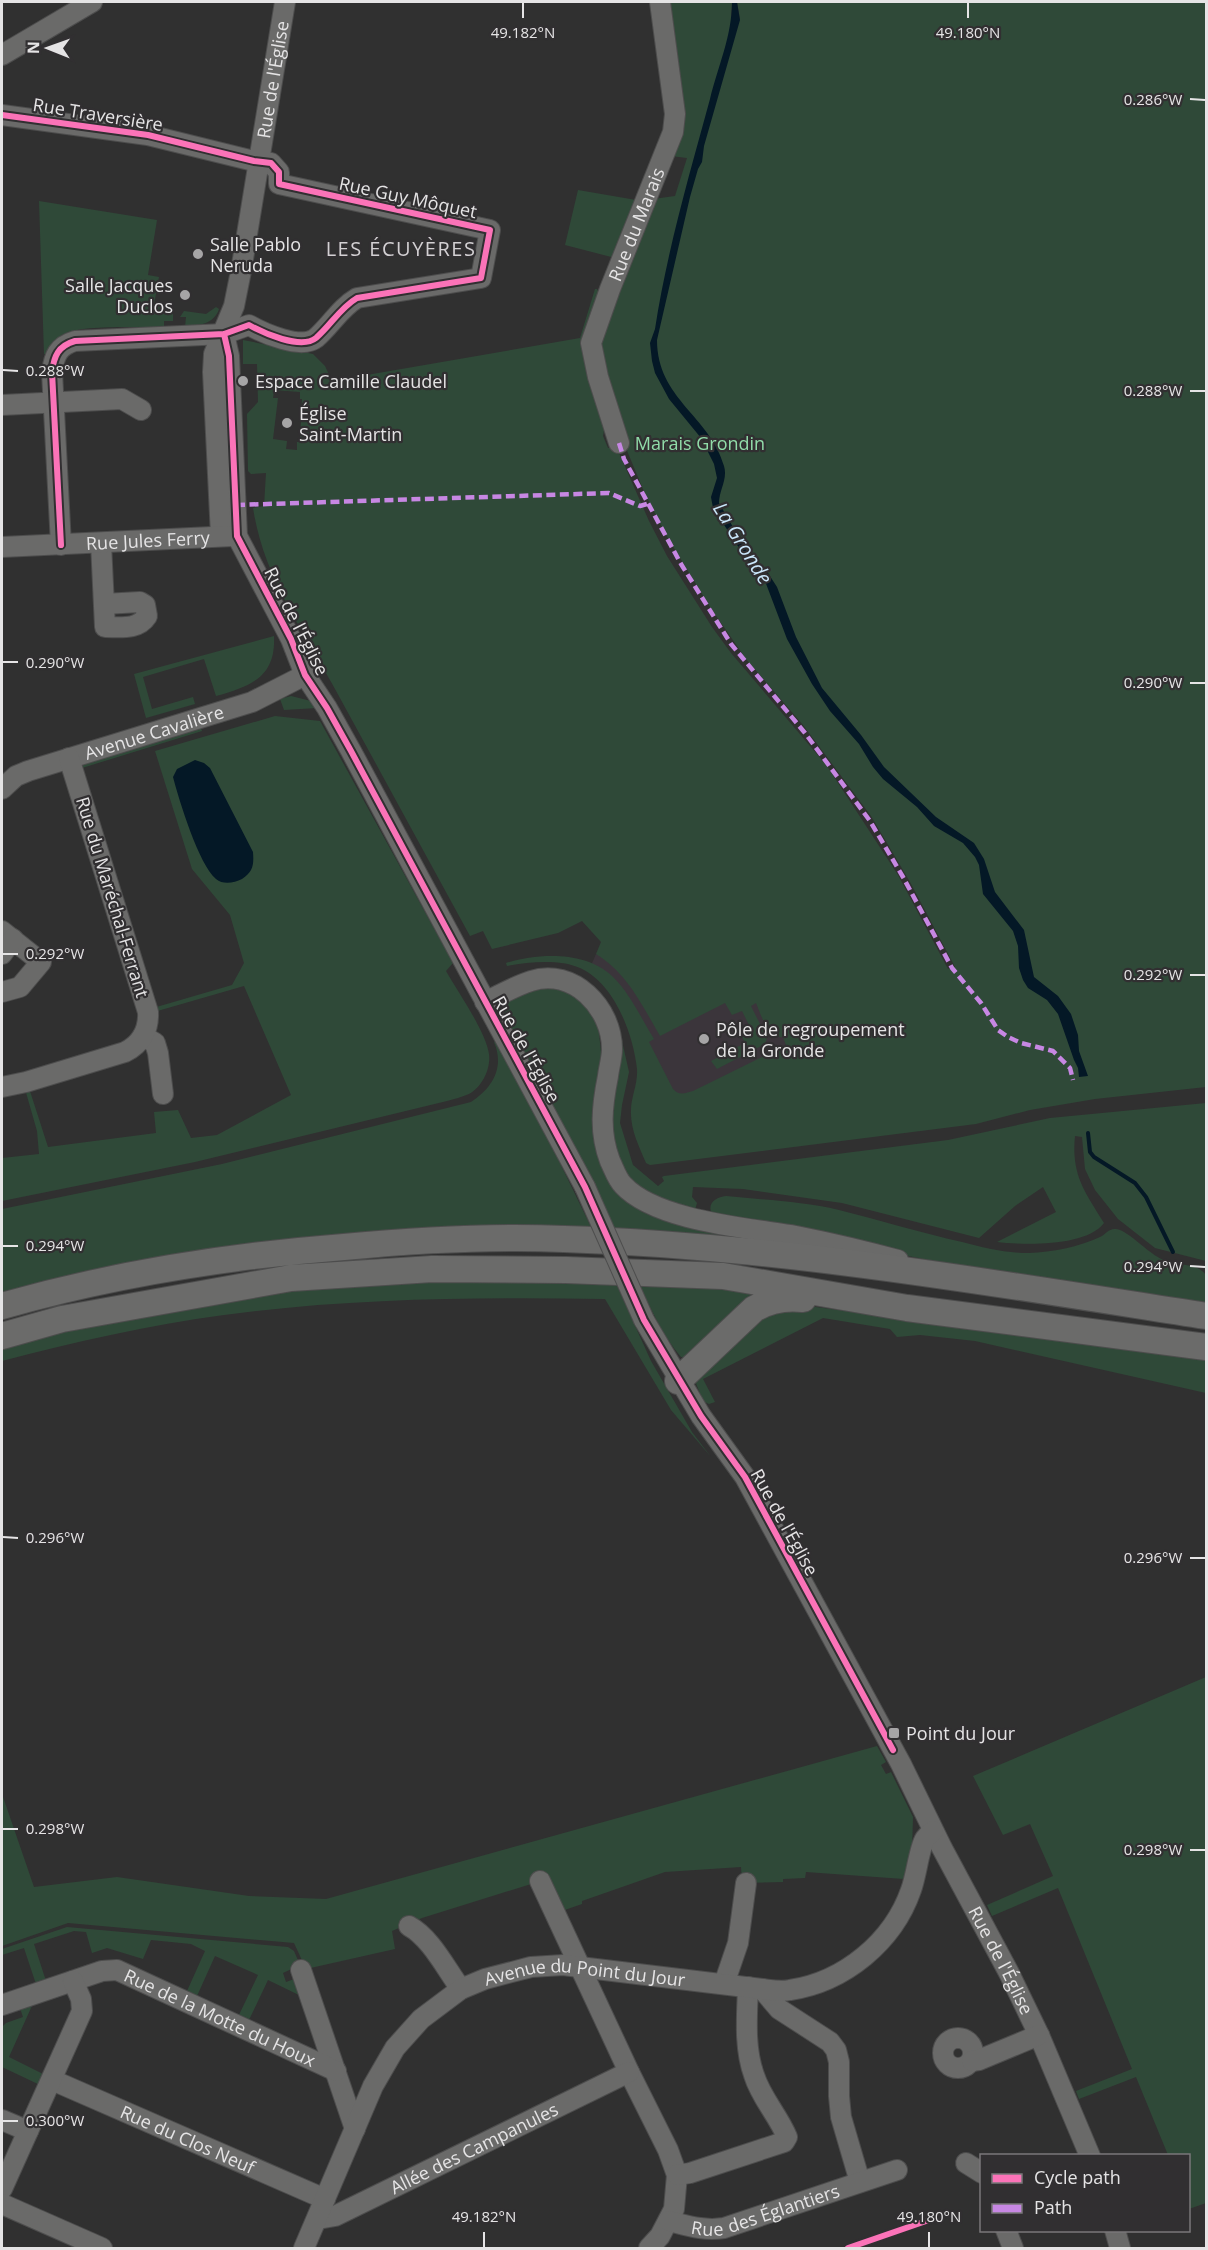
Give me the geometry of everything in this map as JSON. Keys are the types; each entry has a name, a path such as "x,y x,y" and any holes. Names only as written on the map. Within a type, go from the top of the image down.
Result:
{"main road":[{"path":"2,1306 92,1282 198,1263 296,1251 480,1239 561,1239 666,1244 745,1251 962,1278 1206,1317"},
{"path":"2,1336 62,1319 291,1278 432,1269 566,1270 669,1272 723,1276 907,1308 1206,1347"},
{"path":"678,1381 740,1320 764,1303 790,1298 907,1308"}],"street":[{"path":"2,55 92,2"},
{"name":"Rue de l'Église","path":"285,2 240,277 234,306 214,354 213,372 229,536 291,639 305,675 351,751 585,1187 644,1320 678,1381 745,1477 901,1764 933,1831 1040,2035 1089,2154"},
{"name":"Rue du Marais","path":"619,443 598,377 591,343 610,289 673,132 675,114 660,2"},
{"name":"Rue Traversière","path":"2,115 148,135 259,161"},
{"name":"Rue Guy Môquet","path":"224,334 249,325 260,332 307,342 315,339 347,304 357,298 482,278 490,230 279,184 279,172 271,163 259,161"},
{"path":"61,545 54,357 67,344 75,341 224,334"},
{"path":"2,405 122,399 141,410"},
{"name":"Rue Jules Ferry","path":"2,547 229,536"},
{"path":"101,543 104,604"},
{"name":"Avenue Cavalière","path":"2,789 16,776 252,702 305,675"},
{"name":"Rue du Maréchal-Ferrant","path":"69,758 148,1012 148,1021 143,1036"},
{"path":"2,992 20,987 41,962 5,941"},
{"path":"485,1002 531,981 548,978 579,987 591,996 607,1020 612,1048 602,1108 602,1131 606,1149 623,1185 641,1198 666,1210 701,1220 854,1248 962,1278"},
{"path":"2,1088 125,1052 135,1047 143,1036 155,1043 164,1094"},
{"name":"Avenue du Point du Jour","path":"304,2248 373,2086 395,2048 421,2019 461,1989 485,1979 531,1967 563,1965 788,1991 829,1979 863,1958 884,1938 901,1914 913,1884 924,1840 933,1831"},
{"path":"540,1881 628,2072 668,2150 677,2175 674,2209 660,2236 649,2248"},
{"path":"724,1984 738,1943 746,1883"},
{"path":"409,1926 428,1942 461,1989"},
{"name":"Rue de la Motte du Houx","path":"2,2005 102,1971 117,1970 336,2071"},
{"name":"Rue de la Motte du Houx","path":"301,1970 355,2129"},
{"path":"2,2189 82,2011 81,1999 73,1981"},
{"path":"677,2175 690,2173 784,2142 787,2137 770,2109 754,2075 748,2043 755,1988"},
{"name":"Rue des Églantiers","path":"755,1988 779,2009 830,2042 836,2050 839,2062 841,2117 860,2182"},
{"path":"972,2061 1040,2035"},
{"name":"Allée des Campanules","path":"318,2219 334,2216 628,2072"},
{"name":"Rue du Clos Neuf","path":"52,2080 325,2199"},
{"path":"2,2120 28,2131"},
{"name":"Rue des Églantiers","path":"669,2221 697,2229 724,2228 897,2170"},
{"path":"2,2204 102,2248"},
{"path":"1007,2232 1013,2248"}],"shaded area":[{"path":"596,954 759,966 800,1047 683,1107 622,1006 590,968"}],"green space":[{"name":"Marais Grondin","path":"669,2 732,2 731,20 740,19 737,2 1206,2 1206,1087 1095,1099 1030,1110 976,1124 650,1165 646,1163 631,1117 637,1075 635,1055 620,1011 612,998 592,975 572,965 544,962 507,966 506,963 532,957 561,956 589,962 612,976 630,998 654,1039 649,1042 673,1089 680,1093 693,1091 786,1045 783,1037 778,1037 769,1030 756,1003 751,1006 767,1038 765,1044 717,1069 711,1061 745,1043 739,1031 749,1025 742,1011 732,1015 725,1003 660,1036 625,980 617,970 596,954 601,942 582,921 558,933 492,949 483,931 470,936 286,602 266,557 253,508 264,506 266,473 251,474 248,471 247,414 258,402 257,364 243,364 243,340 313,354 325,366 332,381 580,338 595,289 597,289 600,295 591,331 605,425 603,436 608,448 616,446 667,556 712,627 731,653 827,766 898,875 948,969 955,967 910,882 871,816 803,725 746,659 710,607 666,535 645,494 623,441 595,349 653,199 675,196 687,158 671,156 674,31 669,31","holes":["274,390 300,392 300,399 302,399 300,442 297,442 297,450 286,449 287,441 273,439 278,398 273,398"]},
{"path":"578,190 642,201 619,259 565,245"},
{"path":"39,201 157,220 148,275 159,277 154,305 171,308 173,321 164,321 164,327 82,329 62,335 57,339 49,355 44,354"},
{"path":"216,307 219,309 214,318 201,324 185,327 186,317 180,317 184,311 206,314"},
{"path":"274,636 271,662 265,671 250,684 216,696 204,659 143,677 152,709 193,697 195,704 146,718 134,674"},
{"path":"291,696 311,701 317,708 284,710 280,699"},
{"path":"275,716 320,721 453,963 446,971 487,1045 489,1066 485,1077 474,1091 447,1101 195,1162 2,1201 2,1158 39,1154 37,1131 25,1089 29,1088 48,1147 156,1133 154,1112 178,1110 191,1138 217,1135 291,1095 244,986 154,1012 153,1008 232,985 244,963 230,915 192,869 155,751"},
{"path":"200,725 202,731 82,768 85,761"},
{"path":"553,987 580,1001 590,1011 598,1025 617,1191 642,1212 659,1219 809,1245 615,1230 504,1015 509,999 515,994 528,989"},
{"path":"622,1041 629,1072 620,1123 633,1165 658,1186 664,1181 662,1177 664,1176 948,1140 1050,1118 1206,1103 1206,1261 1155,1248 1118,1219 1095,1190 1085,1169 1082,1137 1075,1136 1077,1172 1085,1192 1104,1223 1083,1237 1054,1243 997,1242 1056,1212 1043,1187 1015,1206 979,1238 842,1203 743,1189 693,1187 692,1197 697,1203 695,1210 656,1201 626,1175 609,1131 617,1042"},
{"path":"494,1042 559,1161 591,1227 473,1225 318,1236 195,1252 2,1294 2,1209 222,1164 471,1102 490,1084 497,1069 497,1051"},
{"path":"726,1196 825,1207 931,1235 1012,1252 1029,1253 1065,1248 1092,1241 1109,1230 1121,1230 1162,1259 1202,1271 1206,1275 1206,1307 1035,1281 714,1215 710,1208 712,1203"},
{"path":"411,1277 613,1277 651,1361 692,1432 711,1457 671,1410 605,1299 414,1300 271,1309 140,1329 2,1361 2,1349 32,1335 225,1297"},
{"path":"639,1283 773,1291 688,1358 681,1357 668,1340"},
{"path":"793,1304 1206,1358 1206,1393 975,1341 920,1335 897,1337 890,1329 823,1318 703,1379 715,1402 709,1404 703,1401 695,1381 749,1320"},
{"path":"1206,1677 1206,2203 1190,2209 1190,2154 1168,2154 1136,2077 1079,2099 1076,2091 1132,2069 1058,1888 992,1916 987,1905 1053,1876 1030,1824 1003,1835 973,1776"},
{"path":"877,1746 886,1762 881,1765 886,1774 891,1772 913,1817 912,1850 904,1879 806,1872 805,1878 783,1879 783,1882 742,1883 741,1867 665,1872 582,1901 582,1904 559,1912 544,1880 422,1918 392,1931 395,1949 306,1969 294,1943 68,1923 2,1946 2,1794 34,1887 117,1877 249,1896 326,1899"},
{"path":"67,1927 288,1947 294,1951 300,1965 283,1973 286,1982 297,1978 303,1997 268,1980 248,2022 238,2017 258,1975 215,1956 197,1996 187,1991 205,1951 191,1944 151,1940 143,1959 107,1948 92,1953 86,1932 74,1931 34,1944 46,1981 36,1984 24,1948 2,1955 2,1949"},
{"path":"35,1999 9,2057 45,2075 40,2085 2,2067 2,2027 6,2023 23,2017 19,2005"}],"water":[{"path":"732,2 737,2 740,20 704,146 702,162 690,197 657,340 659,360 675,393 708,434 717,449 725,471 719,503 747,551 768,573 777,587 796,637 822,688 884,767 936,817 974,843 984,859 995,892 1024,930 1034,977 1058,996 1071,1014 1078,1035 1079,1051 1088,1076 1079,1077 1078,1068 1058,1014 1047,1000 1028,988 1023,980 1019,968 1018,946 1013,931 983,894 979,865 975,857 963,843 934,826 917,807 883,779 812,684 787,639 765,581 747,560 713,508 711,497 717,478 714,464 701,438 669,399 655,373 650,343 655,329 679,214 727,39"},
{"path":"195,760 210,768 253,852 251,871 239,880 225,883 216,879 203,860 190,831 173,777 177,769"}],"waterway":[{"name":"La Gronde","path":"1088,1133 1090,1152 1094,1157 1135,1183 1146,1197 1173,1252"}],"marked path":[{"path":"619,443 624,459 681,564 731,644 805,733 870,821 952,968 981,1003 998,1030 1021,1043 1053,1051 1070,1068 1073,1080"},
{"path":"236,505 609,493 640,506 647,504"}],"cycle path":[{"path":"2,115 148,135 254,161 271,163 279,172 279,184 490,230 481,278 357,298 316,338 309,341 282,339 249,325 224,334 75,341 65,346 56,356 52,372 61,545"},
{"path":"224,334 229,356 237,536 291,639 305,675 351,751 585,1187 644,1320 701,1416 745,1477 893,1750"},
{"path":"848,2248 929,2220"}],"place":[{"name":"Salle Pablo Neruda","path":"198,254"},
{"name":"Salle Jacques Duclos","path":"185,295"},
{"name":"Espace Camille Claudel","path":"243,381"},
{"name":"Église Saint-Martin","path":"287,423"},
{"name":"Pôle de regroupement de la Gronde","path":"704,1039"},
{"name":"Point du Jour","path":"894,1733"}],"district":[{"name":"LES ÉCUYÈRES","path":"401,248"}]}
